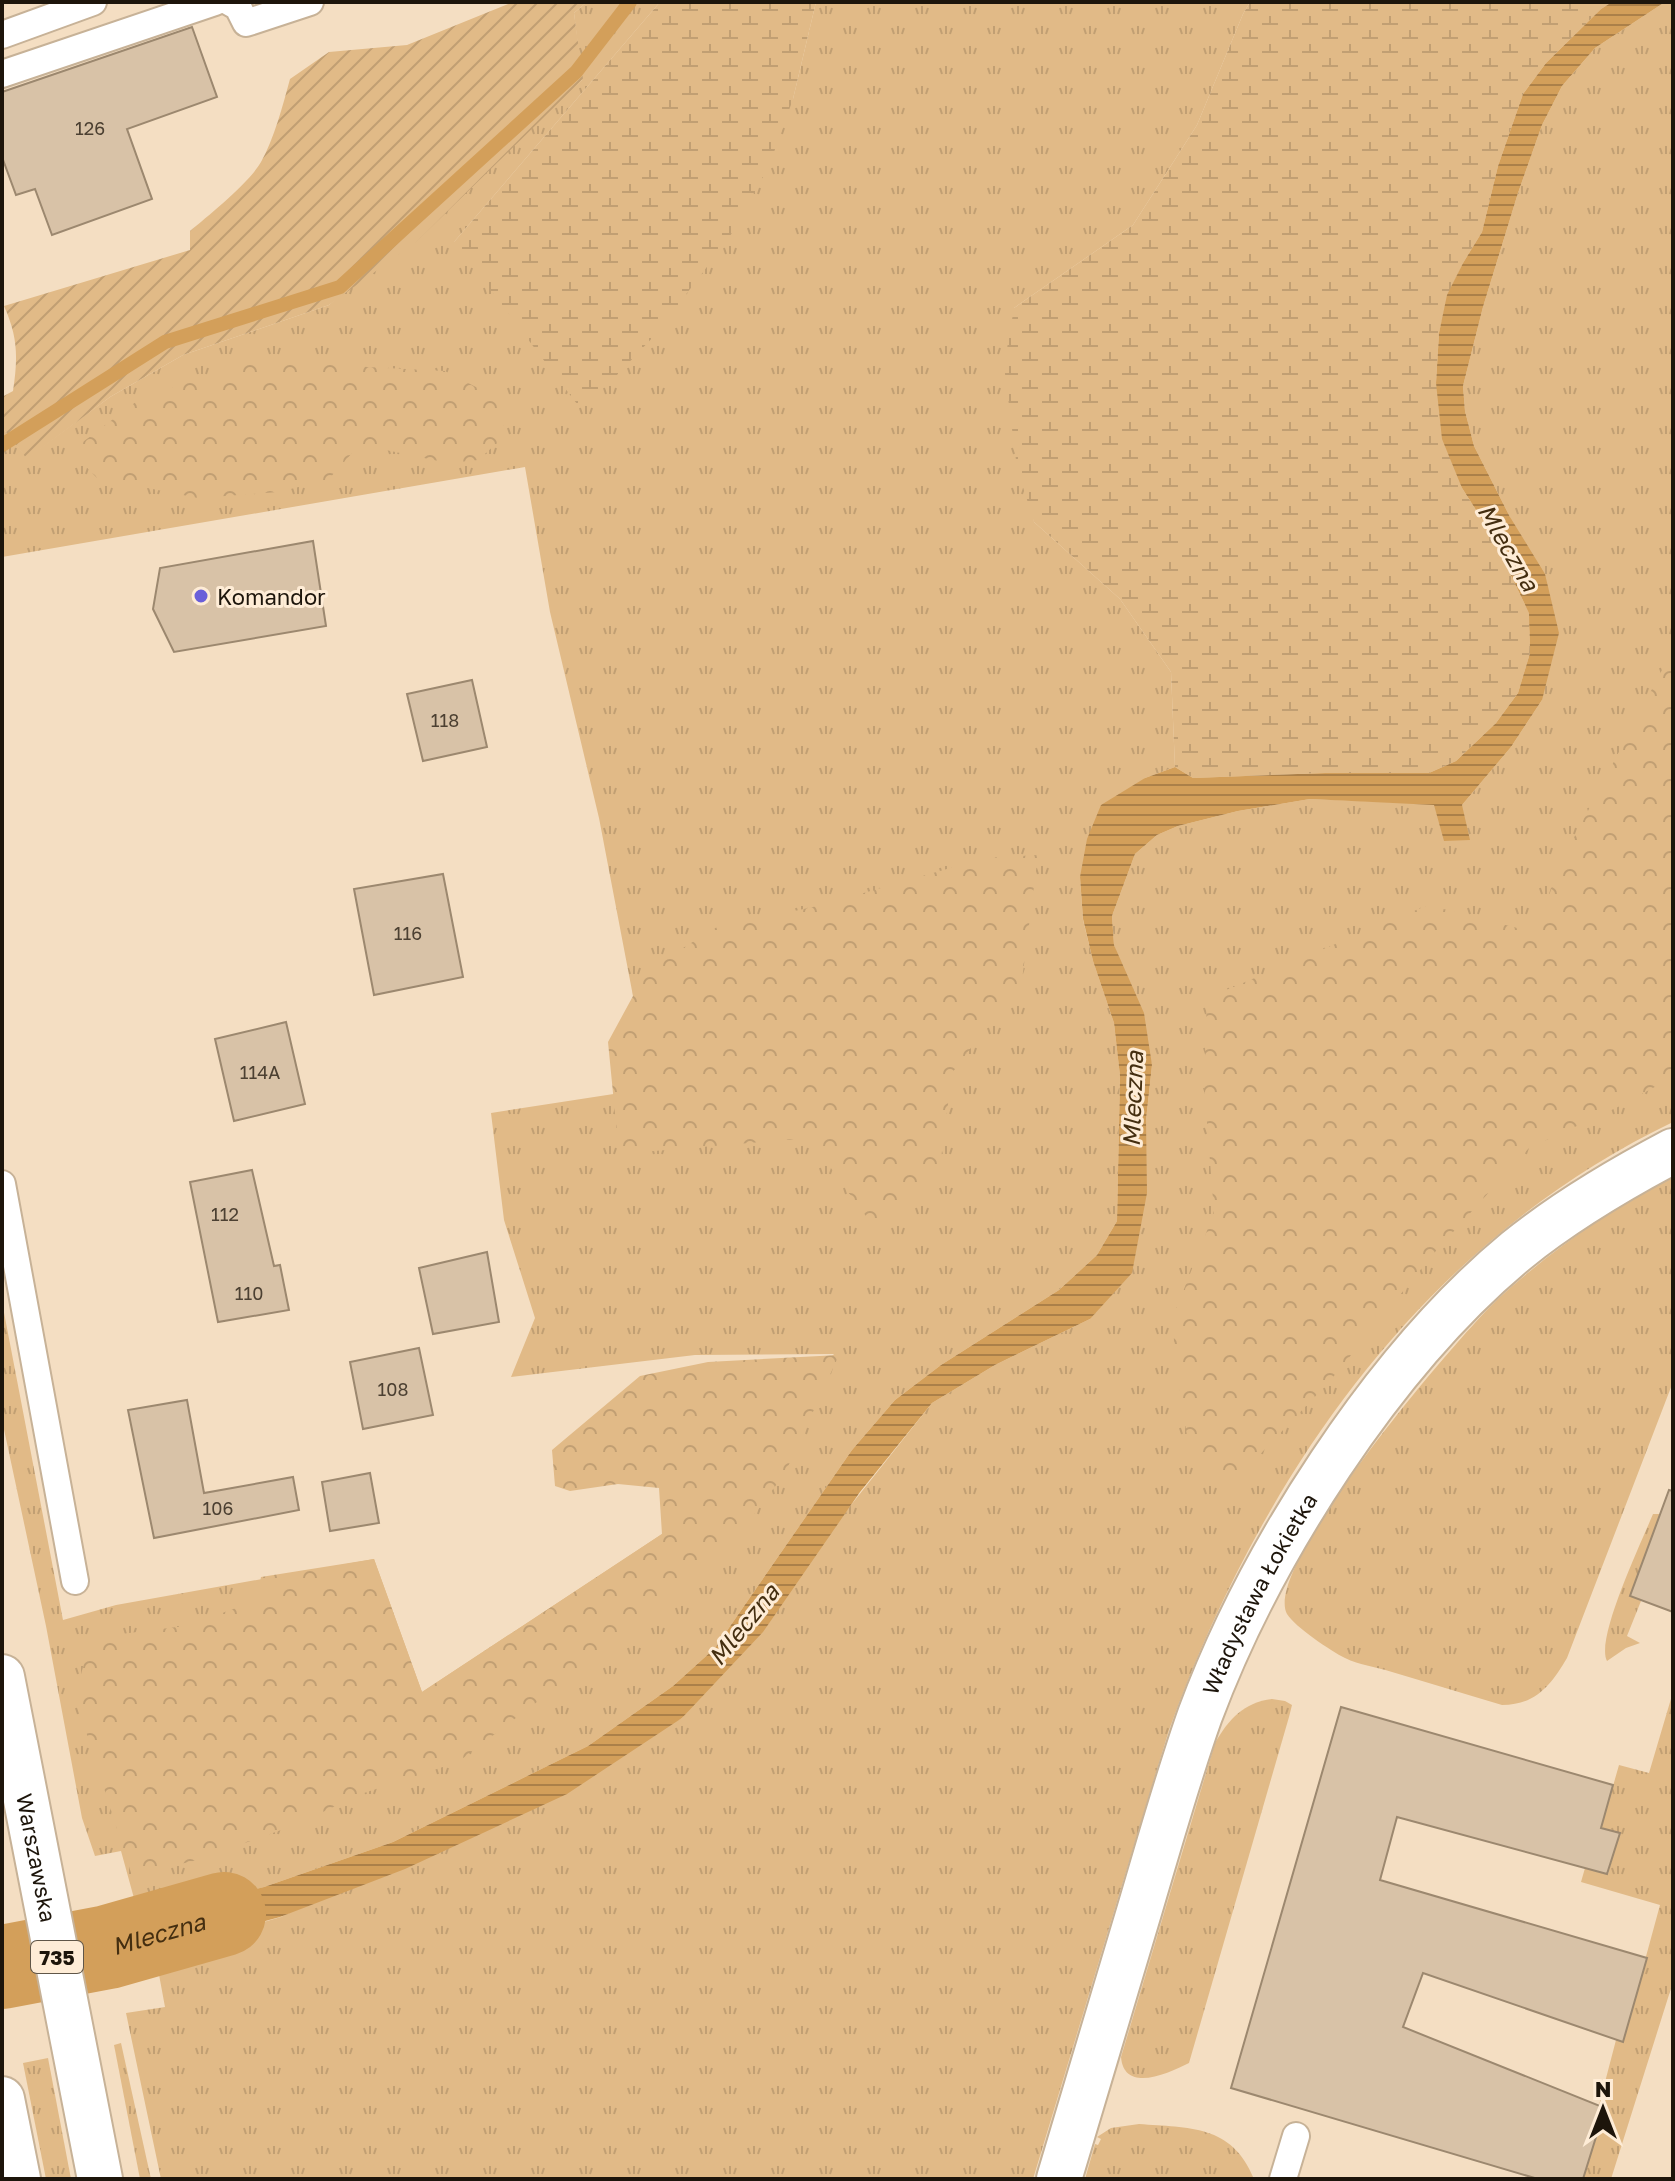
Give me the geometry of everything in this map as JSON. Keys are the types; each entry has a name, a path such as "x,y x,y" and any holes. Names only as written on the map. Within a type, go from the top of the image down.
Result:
{"street":[{"name":"Władysława Łokietka","path":"1059,2179 1200,1715 1244,1614 1302,1509 1335,1458 1413,1355 1479,1284 1516,1251 1575,1208 1673,1151"},
{"name":"Warszawska","path":"2,1677 100,2179"},
{"path":"2,2099 18,2179"}],"lane":[{"path":"2,35 93,2"},
{"path":"2,74 215,2"},
{"path":"229,2 238,7 246,23 310,2"},
{"path":"2,1184 75,1581"},
{"path":"1283,2179 1296,2136"}],"green space":[{"path":"513,2 587,2 574,13 583,79 416,242 329,305 183,355 110,397 27,459 2,427 2,397 13,391 16,358 12,328 4,306 190,250 190,231 238,189 261,162 290,79 329,52 407,45"},
{"path":"587,2 660,2 454,242 793,99 816,2 1250,2 1197,125 1133,225 1014,308 1034,522 1120,599 1171,672 1175,767 1145,778 1080,877 1083,920 1114,1023 1120,1076 1117,1221 1097,1255 1059,1290 941,1365 895,1400 852,1450 715,1648 673,1686 588,1746 393,1842 264,1887 140,1920 121,1851 95,1856 82,1818 46,1626 2,1420 2,1302 63,1620 116,1605 374,1559 422,1692 662,1534 834,1354 695,1355 511,1377 535,1318 504,1220 491,1113 646,1089 633,996 599,818 550,612 525,467 2,557 2,427 27,458 110,397 183,355 329,305 582,80 574,13"},
{"path":"660,2 816,2 793,99 769,166 729,238 655,335 616,376 577,404 454,242"},
{"path":"1250,2 1612,2 1546,63 1523,94 1498,166 1482,232 1448,295 1439,333 1436,383 1462,488 1490,532 1529,613 1530,653 1518,693 1496,723 1456,761 1429,773 1193,778 1175,767 1171,672 1120,599 1034,522 1017,468 1004,366 1014,308 1133,225 1197,125"},
{"path":"1665,2 1673,2 1673,1122 1583,1172 1501,1232 1428,1300 1362,1375 1303,1457 1252,1544 1207,1635 1169,1730 1033,2179 161,2179 126,2013 165,2007 155,1953 281,1917 682,1718 932,1403 995,1365 1090,1319 1146,1120 1152,1065 1114,945 1112,916 1135,854 1157,835 1178,826 1238,811 1310,799 1462,805 1511,747 1542,700 1510,517 1474,446 1465,411 1463,386 1483,307 1518,193 1542,125 1562,86 1595,48"},
{"path":"311,356 367,367 445,371 501,400 504,437 478,460 448,463 381,449 352,453 328,480 278,492 198,498 97,478 71,451 141,398 243,364"},
{"path":"1673,649 1673,1077 1618,1107 1529,1148 1435,1252 1329,1382 1225,1491 1189,1447 1175,1366 1173,1317 1214,1213 1204,1084 1207,998 1428,905 1537,933 1558,868"},
{"path":"1038,855 1022,980 952,1073 938,1182 879,1234 809,1138 619,1154 608,1042 633,996 632,980 715,928 822,905 985,858"},
{"path":"1673,1176 1673,1382 1567,1658 1555,1677 1533,1697 1502,1705 1350,1660 1305,1632 1287,1614 1287,1588 1304,1550 1332,1503 1408,1401 1478,1320 1519,1280 1604,1216"},
{"path":"839,1355 785,1473 742,1531 670,1601 458,1762 361,1794 295,1825 197,1860 132,1876 75,1697 88,1648 113,1635 185,1626 256,1601 261,1577 374,1559 422,1692 662,1534 659,1488 618,1484 570,1491 555,1486 552,1450 640,1376 708,1362"},
{"path":"1653,1514 1660,1514 1630,1595 1641,1601 1627,1636 1640,1643 1607,1661 1605,1649 1613,1612"},
{"path":"1673,1692 1673,1982 1611,2179 1583,2179 1604,2108 1599,2105 1616,2040 1623,2041 1660,1905 1581,1882 1585,1868 1608,1874 1619,1834 1601,1828 1619,1765 1649,1773"},
{"path":"1272,1699 1292,1705 1189,2063 1149,2078 1130,2075 1121,2057 1215,1743 1225,1727 1245,1708"},
{"path":"121,2043 151,2179 140,2179 114,2045"},
{"path":"48,2058 71,2179 46,2179 23,2063"},
{"path":"1139,2124 1192,2129 1221,2138 1245,2161 1254,2179 1085,2179 1095,2144 1098,2145 1101,2139 1097,2137 1111,2128"}],"water":[{"path":"1612,2 1665,2 1595,48 1562,86 1542,125 1518,193 1483,307 1463,386 1465,411 1474,446 1510,517 1545,574 1559,633 1542,700 1511,747 1462,805 1470,840 1444,841 1434,805 1310,799 1238,811 1178,826 1157,835 1135,854 1112,916 1114,945 1144,1013 1152,1065 1146,1120 1147,1193 1132,1273 1090,1319 995,1365 932,1403 860,1492 763,1632 682,1718 567,1794 405,1869 280,1917 116,1961 109,1927 264,1887 393,1842 588,1746 673,1686 715,1648 852,1450 895,1400 941,1365 1059,1290 1097,1255 1117,1221 1120,1076 1114,1023 1093,961 1083,919 1080,877 1087,839 1101,805 1145,778 1175,767 1193,778 1429,773 1456,761 1496,723 1518,693 1530,653 1529,613 1490,532 1462,488 1442,439 1436,383 1439,333 1447,295 1482,232 1498,166 1523,94 1546,63"}],"building":[{"path":"192,27 217,97 127,129 152,199 52,235 35,189 16,195 2,157 2,92"},
{"path":"313,541 326,626 174,652 153,609 160,568"},
{"path":"472,680 487,747 423,761 407,694"},
{"path":"443,874 463,977 374,995 354,889"},
{"path":"286,1022 305,1104 234,1121 215,1039"},
{"path":"252,1170 274,1266 280,1265 289,1310 218,1322 190,1182"},
{"path":"487,1252 499,1322 433,1334 419,1268"},
{"path":"419,1348 433,1415 363,1429 350,1362"},
{"path":"187,1400 204,1493 293,1477 299,1510 154,1538 128,1410"},
{"path":"370,1473 379,1523 330,1531 322,1482"},
{"path":"1669,1490 1673,1491 1673,1612 1630,1596"},
{"path":"1341,1707 1613,1785 1601,1828 1620,1833 1607,1874 1397,1817 1380,1880 1647,1958 1623,2042 1423,1973 1403,2027 1605,2108 1583,2179 1538,2179 1231,2088"}],"waterway":[{"path":"2,445 165,342 340,287 576,72 630,2"},
{"name":"Mleczna","path":"2,1967 108,1947 224,1914"}],"place":[{"name":"Komandor","path":"201,596"}]}
